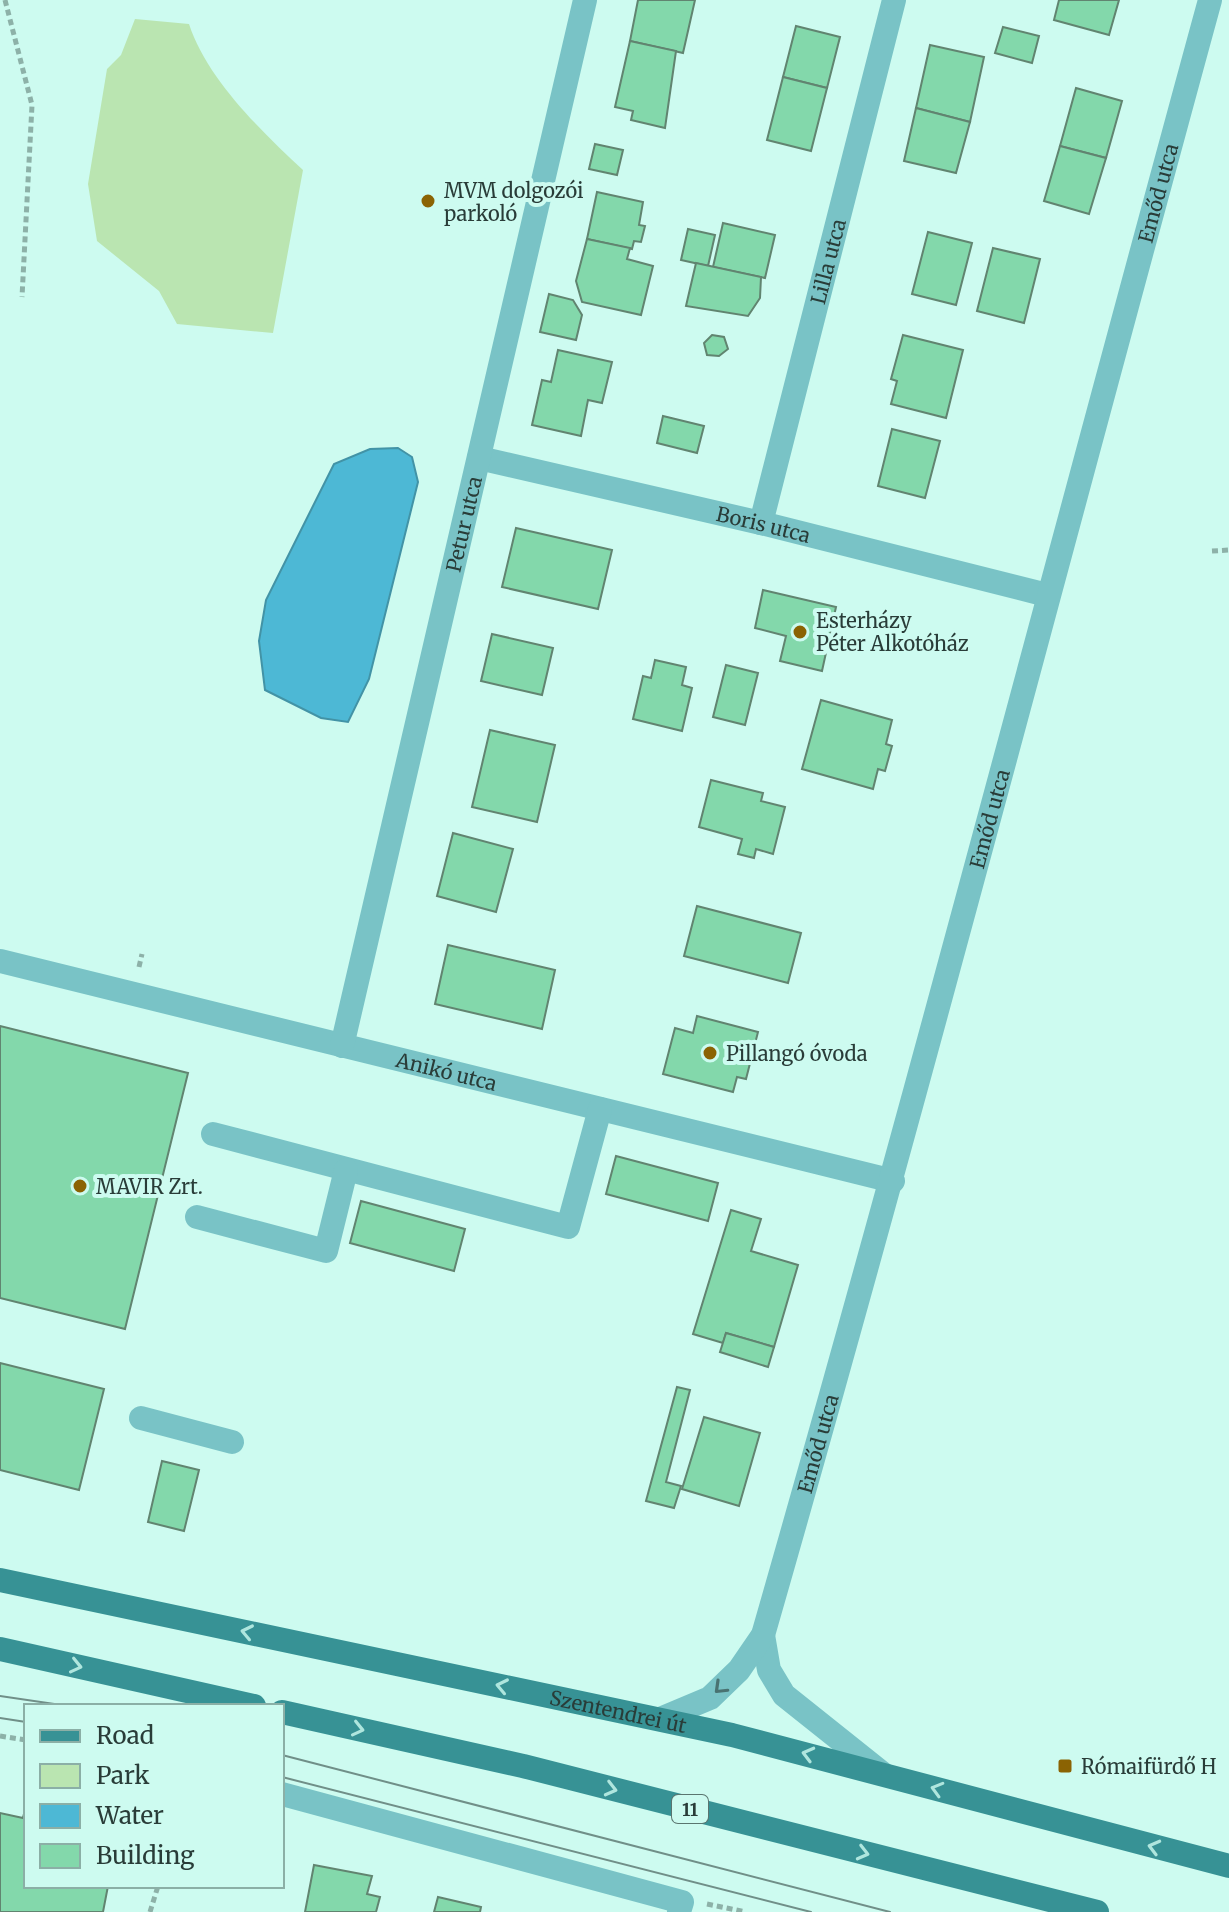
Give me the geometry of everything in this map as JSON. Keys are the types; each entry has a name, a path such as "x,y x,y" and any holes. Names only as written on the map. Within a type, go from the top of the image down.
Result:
{"main road":[{"name":"Szentendrei út","path":"0,1580 660,1719 883,1774 1229,1866"},
{"path":"0,1649 245,1704"},
{"name":"11","path":"284,1712 523,1766 1097,1912"}],"street":[{"name":"Petur utca","path":"342,1046 585,0"},
{"name":"Lilla utca","path":"761,523 894,0"},
{"name":"Emőd utca","path":"660,1719 710,1698 739,1670 763,1635 893,1181 1047,595 1210,0"},
{"name":"Boris utca","path":"479,458 761,523 1047,595"},
{"name":"Anikó utca","path":"0,961 893,1181"},
{"path":"213,1134 568,1227 600,1109"},
{"path":"197,1217 326,1251 346,1170"},
{"path":"141,1418 232,1442"},
{"name":"Emőd utca","path":"763,1635 769,1670 784,1695 883,1774"},
{"path":"284,1795 681,1907"}],"path":[{"path":"5,0 32,105 22,297"},
{"path":"1212,551 1229,550"},
{"path":"0,1736 24,1740"},
{"path":"150,1912 157,1888"},
{"path":"721,1906 746,1912"}],"green space":[{"path":"135,19 189,24 208,65 222,84 253,121 303,170 273,333 177,324 159,291 97,241 88,184 107,69 121,55"}],"water":[{"path":"398,448 412,457 418,482 369,679 348,722 321,718 265,690 259,641 266,600 334,464 370,449"}],"building":[{"path":"638,0 695,0 683,53 630,41"},
{"path":"1059,0 1119,0 1109,35 1054,20"},
{"path":"796,26 840,37 827,88 783,77"},
{"path":"1003,27 1039,36 1032,63 995,53"},
{"path":"630,41 676,51 665,128 631,120 633,111 615,107"},
{"path":"930,45 984,57 970,122 916,108"},
{"path":"783,77 827,88 811,151 767,140"},
{"path":"1076,88 1122,101 1106,158 1060,146"},
{"path":"916,108 970,122 956,173 904,161"},
{"path":"595,144 623,150 617,175 589,169"},
{"path":"1060,146 1106,158 1089,214 1044,201"},
{"path":"597,192 643,202 639,225 645,226 641,242 634,241 632,249 587,239"},
{"path":"723,223 775,235 765,278 713,267"},
{"path":"688,229 715,235 708,266 681,260"},
{"path":"928,232 972,243 956,305 912,294"},
{"path":"587,239 630,248 627,259 653,266 641,315 582,302 576,281"},
{"path":"993,248 1040,259 1024,323 977,311"},
{"path":"696,263 761,277 760,298 748,316 686,306"},
{"path":"549,294 573,300 582,315 576,340 540,332"},
{"path":"712,335 724,337 728,349 719,356 707,355 704,343"},
{"path":"903,335 963,350 946,418 891,404 897,381 891,379"},
{"path":"558,350 612,362 602,403 588,400 581,436 532,425 542,380 551,382"},
{"path":"663,416 704,426 697,453 657,443"},
{"path":"892,429 940,441 925,498 878,486"},
{"path":"516,528 612,550 598,609 502,587"},
{"name":"Esterházy Péter Alkotóház","path":"763,590 836,607 822,671 780,661 786,636 755,628"},
{"path":"492,634 553,648 542,695 481,681"},
{"path":"655,660 686,667 682,685 692,688 682,731 633,719 643,676 651,678"},
{"path":"726,665 758,673 745,725 713,717"},
{"path":"821,700 892,720 886,744 892,746 885,771 878,769 873,789 802,769"},
{"path":"490,730 555,745 537,822 472,807"},
{"path":"711,780 763,793 761,801 785,807 773,854 756,849 754,858 738,854 742,839 699,827"},
{"path":"453,833 513,849 496,912 437,896"},
{"path":"697,906 801,933 788,983 684,956"},
{"path":"448,945 555,970 542,1029 435,1004"},
{"name":"Pillangó óvoda","path":"697,1016 758,1032 746,1079 737,1077 733,1092 663,1074 675,1028 693,1033"},
{"name":"MAVIR Zrt.","path":"0,1026 188,1073 125,1329 0,1298"},
{"path":"616,1156 718,1183 708,1221 606,1194"},
{"path":"361,1201 465,1229 454,1271 350,1243"},
{"path":"731,1210 761,1219 751,1251 798,1265 774,1347 726,1333 723,1343 693,1334"},
{"path":"726,1333 774,1347 768,1367 720,1352"},
{"path":"0,1363 104,1389 79,1490 0,1470"},
{"path":"677,1387 690,1390 666,1482 681,1486 674,1508 646,1501"},
{"path":"704,1417 760,1433 739,1506 682,1489"},
{"path":"162,1461 199,1470 184,1531 148,1522"},
{"path":"0,1813 23,1818 24,1814 24,1888 108,1888 103,1912 0,1912"},
{"path":"314,1865 372,1876 367,1894 380,1897 376,1912 305,1912"},
{"path":"438,1897 481,1907 480,1912 434,1912"}],"tram line":[{"path":"0,1696 54,1704"},
{"path":"0,1718 24,1722"},
{"path":"284,1756 890,1912"},
{"path":"284,1778 811,1912"}],"place":[{"name":"MVM dolgozói parkoló","path":"428,201"},
{"name":"Esterházy Péter Alkotóház","path":"800,632"},
{"name":"Pillangó óvoda","path":"710,1053"},
{"name":"MAVIR Zrt.","path":"80,1186"},
{"name":"Rómaifürdő H","path":"1065,1766"}]}
